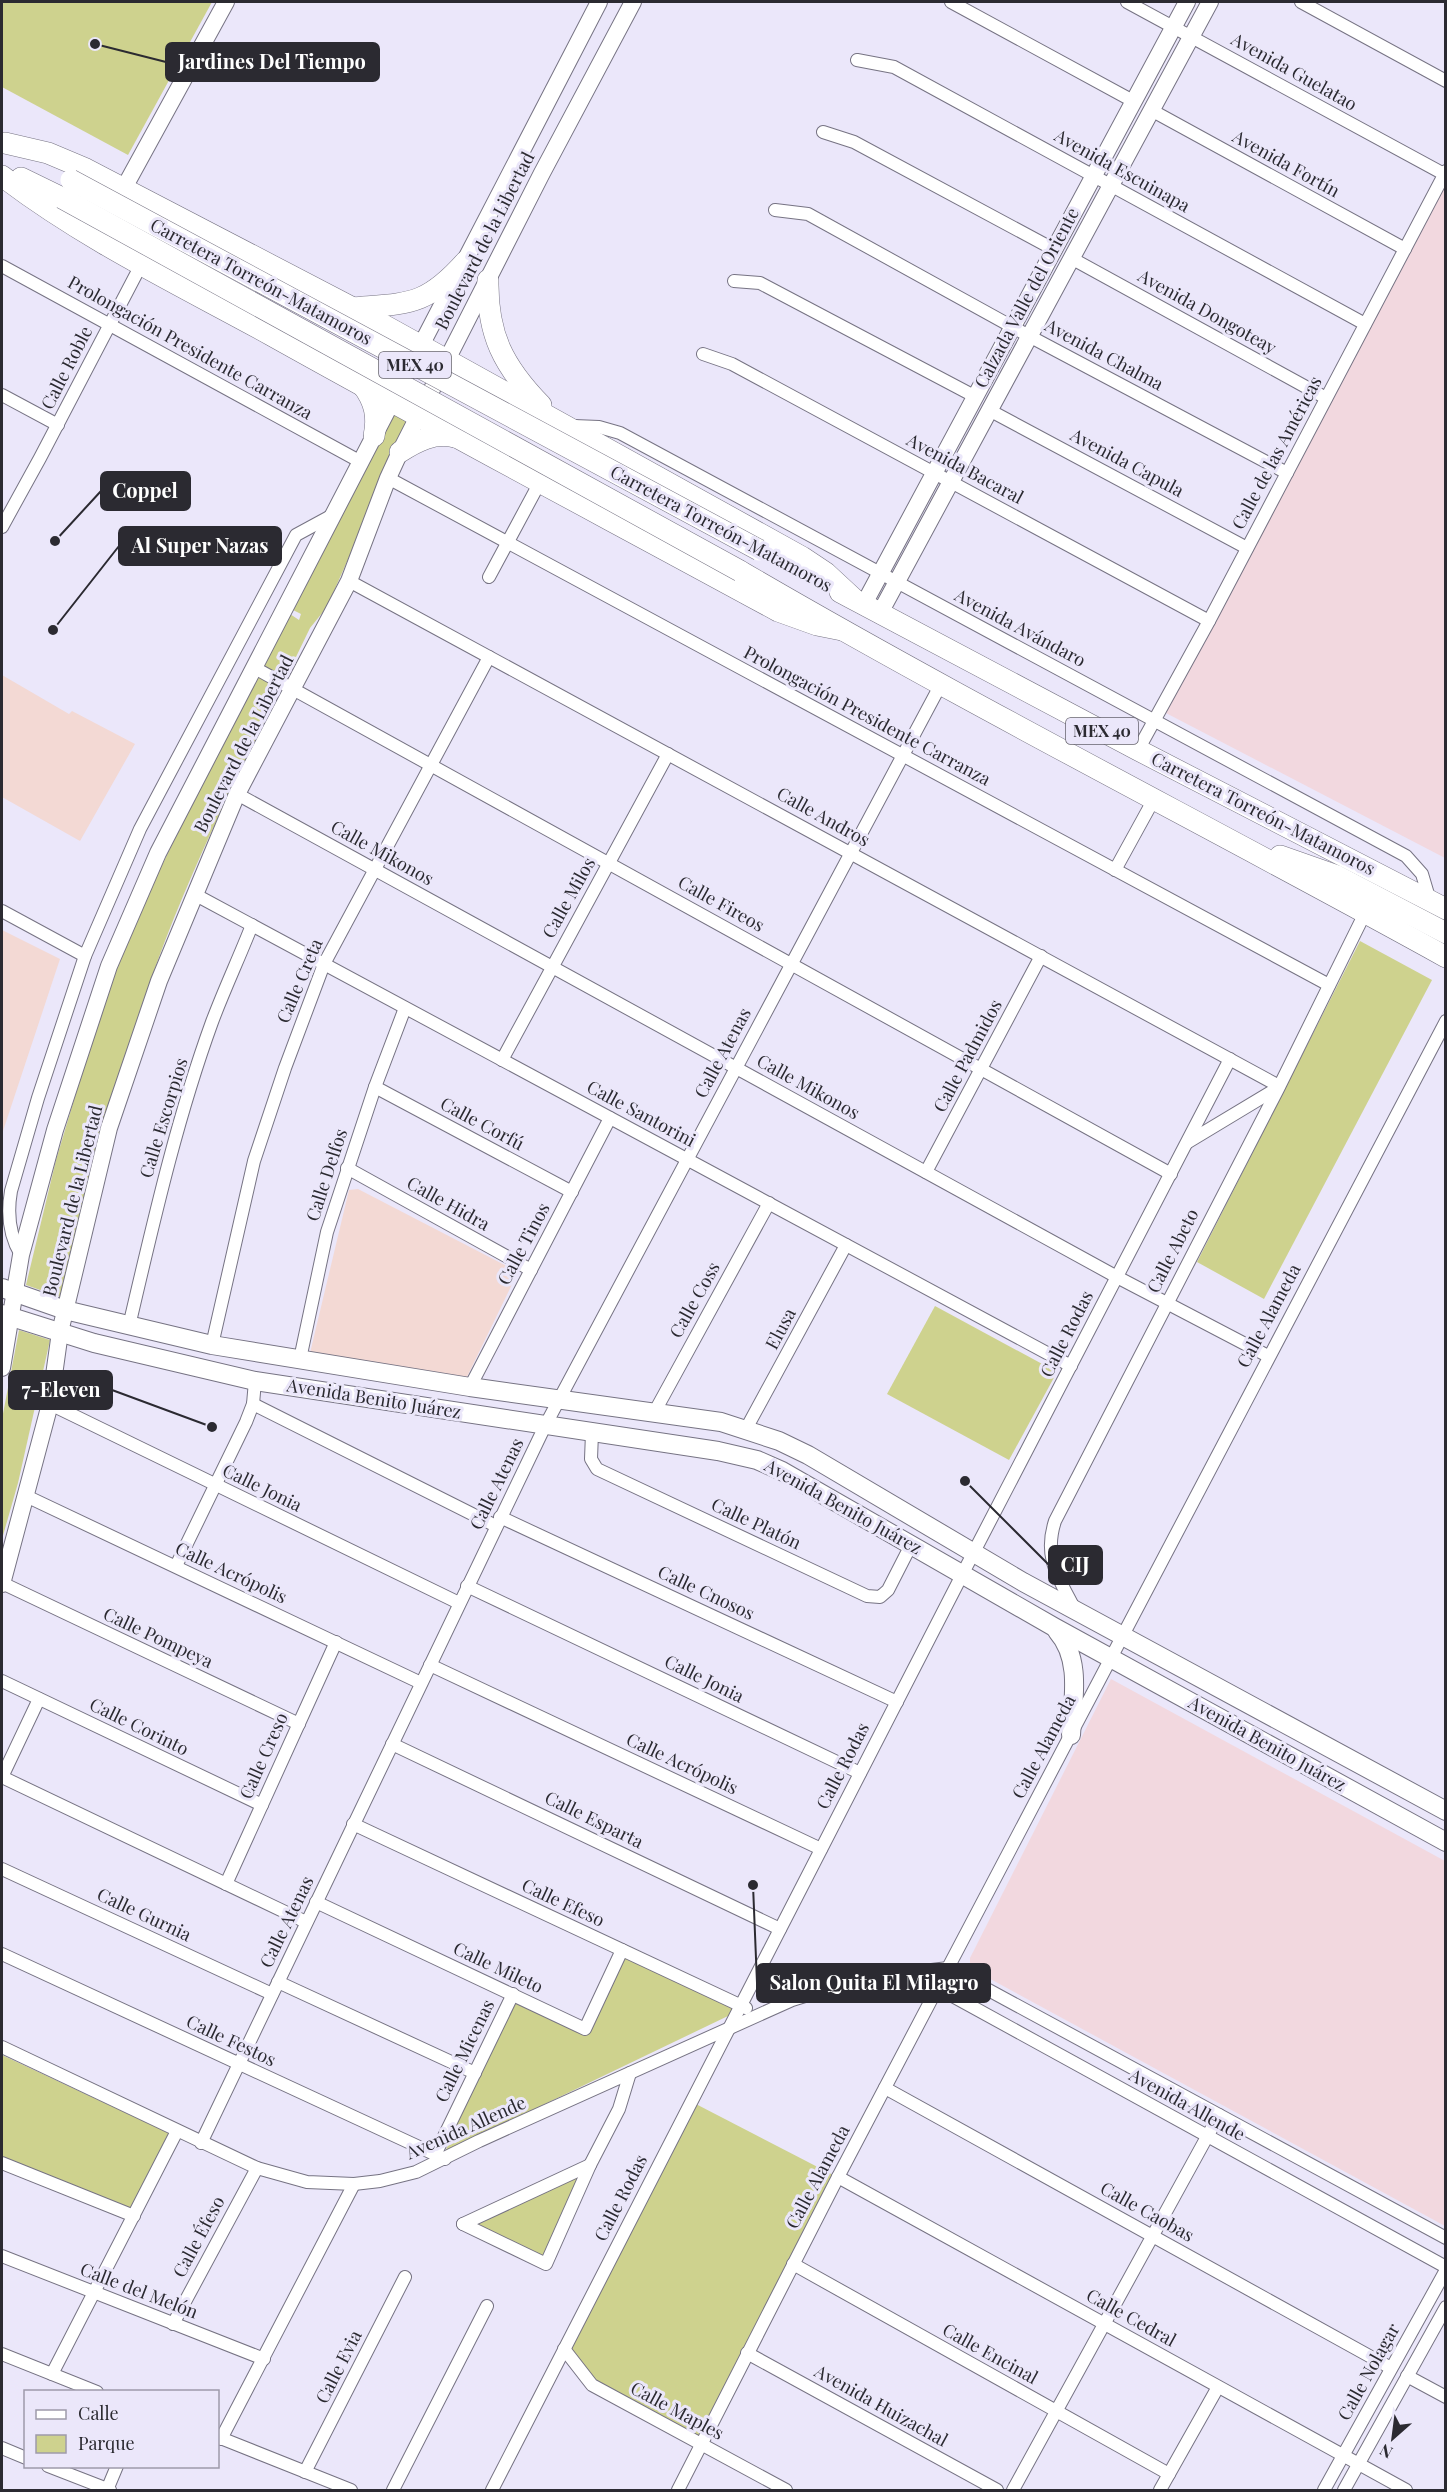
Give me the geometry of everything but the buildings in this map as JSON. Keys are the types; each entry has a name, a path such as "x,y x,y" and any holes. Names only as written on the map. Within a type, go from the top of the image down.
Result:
{"highway":[{"path":"3,142 64,159 360,312 802,557 866,605"},
{"name":"Carretera Torreón-Matamoros","path":"3,142 67,189 1438,905"},
{"name":"MEX 40","path":"2,168 67,189 842,630 1245,846 1446,957"},
{"path":"2,176 32,199 356,383 778,611 817,626 842,630"},
{"path":"360,312 421,299 437,290 466,261"},
{"path":"488,280 491,323 506,363 518,381 560,423"},
{"path":"356,383 370,345 370,325 360,312"},
{"path":"356,383 374,406 376,421 374,436"},
{"path":"462,440 475,409 493,394 504,392"},
{"path":"400,452 427,438 444,435 462,440"},
{"path":"1245,846 1290,858 1337,876 1446,933"},
{"path":"1373,917 1446,949"}],"main road":[{"path":"124,188 226,2"},
{"name":"Boulevard de la Libertad","path":"2,1368 8,1291 21,1255 55,1130 109,966 158,853 599,2"},
{"name":"Boulevard de la Libertad","path":"2,1584 50,1404 60,1332 109,1128 159,981 237,794 349,581 400,452 542,173 633,2"},
{"name":"Calzada Valle del Oriente","path":"866,605 934,473 1187,2"},
{"name":"Calzada Valle del Oriente","path":"866,605 897,582 1210,2"},
{"name":"Avenida Benito Juárez","path":"8,1291 65,1310 212,1345 470,1387 721,1422 747,1429 808,1455 1074,1610 1446,1811"},
{"name":"Avenida Benito Juárez","path":"6,1316 135,1354 255,1381 718,1451 758,1460 782,1471 963,1573 1111,1659 1446,1842"},
{"path":"1054,1627 1066,1640 1071,1652 1074,1671 1071,1735"}],"street":[{"path":"951,2 1133,101"},
{"name":"Avenida Guelatao","path":"1127,2 1445,172"},
{"path":"1301,2 1446,81"},
{"name":"Avenida Escuinapa","path":"857,60 894,67 1365,324"},
{"name":"Avenida Fortín","path":"1151,110 1405,249"},
{"path":"823,132 854,142 1055,250"},
{"name":"Calle de las Américas","path":"1138,750 1209,621 1445,172"},
{"name":"Avenida Chalma","path":"775,210 808,214 1013,328 1287,472"},
{"name":"Avenida Dongoteay","path":"1071,258 1326,398"},
{"name":"Calle Roble","path":"2,527 142,263"},
{"name":"Prolongación Presidente Carranza","path":"2,266 361,462"},
{"path":"734,281 760,283 975,398"},
{"name":"Avenida Bacaral","path":"703,354 732,364 1209,621"},
{"path":"2,395 58,425"},
{"name":"Avenida Capula","path":"989,410 1247,548"},
{"name":"Avenida Avándaro","path":"560,423 599,427 620,433 1406,856 1422,874 1438,905"},
{"name":"Prolongación Presidente Carranza","path":"388,478 1329,986"},
{"path":"489,577 540,482"},
{"path":"21,1255 10,1229 8,1206 11,1191 38,1098 86,956 140,829 296,535 331,516"},
{"name":"Calle Andros","path":"349,581 1278,1087"},
{"name":"Calle Creta","path":"212,1345 254,1161 285,1068 324,964 489,657"},
{"name":"Calle Fireos","path":"253,667 1171,1174"},
{"name":"Calle Atenas","path":"201,2143 545,1426 941,684"},
{"name":"Calle Milos","path":"502,1060 668,754"},
{"name":"Calle Mikonos","path":"237,794 1117,1277 1268,1356"},
{"path":"1115,870 1154,799"},
{"name":"Calle Santorini","path":"194,894 1071,1366"},
{"path":"2,911 86,956"},
{"name":"Calle Abeto","path":"1074,1610 1050,1560 1050,1536 1055,1521 1329,986 1373,917"},
{"name":"Calle Escorpios","path":"129,1326 162,1188 182,1118 212,1023 252,925"},
{"name":"Calle Padmidos","path":"927,1173 1041,956"},
{"name":"Calle Delfos","path":"300,1359 327,1232 375,1087 405,1008"},
{"name":"Calle Alameda","path":"678,2490 838,2176 1446,1021"},
{"name":"Calle Rodas","path":"492,2490 740,2005 1230,1059"},
{"name":"Calle Corfú","path":"375,1087 572,1192"},
{"path":"1187,1143 1278,1087"},
{"name":"Calle Tinos","path":"470,1387 610,1118"},
{"name":"Calle Hidra","path":"347,1168 531,1270"},
{"name":"Calle Coss","path":"654,1413 769,1203"},
{"name":"Elusa","path":"747,1429 846,1245"},
{"path":"176,1566 254,1404 255,1381"},
{"name":"Calle Jonia","path":"50,1404 459,1603"},
{"name":"Calle Cnosos","path":"254,1404 498,1522 897,1702"},
{"name":"Calle Platón","path":"592,1433 591,1459 597,1469 867,1596 880,1597 888,1590 911,1545"},
{"name":"Calle Acrópolis","path":"26,1496 421,1683"},
{"name":"Calle Pompeya","path":"2,1584 298,1724"},
{"name":"Calle Jonia","path":"468,1586 860,1773"},
{"name":"Calle Creso","path":"226,1884 336,1642"},
{"name":"Calle Acrópolis","path":"430,1665 821,1849"},
{"name":"Calle Corinto","path":"2,1681 262,1805"},
{"path":"39,1699 2,1777 306,1922"},
{"name":"Calle Esparta","path":"392,1744 780,1929"},
{"name":"Calle Efeso","path":"353,1824 758,2014"},
{"name":"Calle Gurnia","path":"2,1869 272,1994"},
{"name":"Calle Mileto","path":"316,1902 585,2029 622,1950"},
{"name":"Calle Festos","path":"2,1954 440,2157"},
{"name":"Avenida Allende","path":"2,2047 257,2168 307,2182 354,2184 380,2181 416,2172 440,2157 728,2030 758,2014 836,1986 948,1968 1446,2238"},
{"name":"Avenida Allende","path":"913,1972 938,1988 1446,2269"},
{"path":"278,1982 475,2073"},
{"name":"Calle Micenas","path":"440,2157 475,2073 513,1995"},
{"path":"591,2165 464,2224 546,2264 619,2109 630,2073"},
{"name":"Calle Caobas","path":"885,2088 1391,2368"},
{"path":"1013,2490 1220,2115"},
{"path":"52,2374 177,2131"},
{"path":"2,2163 134,2216"},
{"name":"Calle Éfeso","path":"174,2324 257,2168"},
{"name":"Calle Cedral","path":"838,2176 1406,2490"},
{"path":"351,2490 219,2438 264,2359 354,2184"},
{"name":"Calle del Melón","path":"2,2256 264,2359"},
{"name":"Calle Encinal","path":"793,2264 1170,2474"},
{"name":"Calle Nolagar","path":"1324,2490 1446,2269"},
{"name":"Calle Evia","path":"305,2472 405,2277"},
{"path":"393,2490 487,2306"},
{"name":"Calle Nolagar","path":"1344,2490 1446,2307"},
{"name":"Calle Maples","path":"564,2349 592,2385 786,2490"},
{"name":"Avenida Huizachal","path":"747,2353 997,2490"},
{"path":"2,2354 95,2390"},
{"path":"1407,2376 1446,2397"},
{"path":"1161,2490 1218,2387"},
{"path":"2,2448 24,2457"},
{"path":"53,2468 108,2490 116,2468"}],"shaded area":[{"path":"1445,176 1445,858 1162,711"},
{"path":"2,675 69,714 72,711 135,744 80,841 2,797"},
{"path":"2,930 60,959 2,1134"},
{"path":"358,1189 518,1272 466,1379 310,1353 349,1190"},
{"path":"1111,1679 1445,1861 1445,2226 970,1968 970,1958"}],"green space":[{"path":"2,2 212,2 128,155 2,87"},
{"path":"395,409 411,416 327,607 310,628 253,745 198,862 165,941 106,1117 60,1297 26,1285 56,1160 103,1003 140,910 290,614 299,620 301,614 287,607"},
{"path":"1360,941 1432,980 1264,1299 1197,1262"},
{"path":"935,1306 1057,1372 1009,1460 887,1394"},
{"path":"19,1330 50,1340 18,1483 2,1539 2,1419"},
{"path":"626,1955 736,2007 728,2016 445,2152 512,1992 591,2026"},
{"path":"2,2055 171,2134 133,2210 2,2158"},
{"path":"692,2102 837,2177 700,2441 594,2384 566,2349"},
{"path":"588,2167 545,2262 467,2224"}],"place":[{"name":"Jardines Del Tiempo","path":"95,44"},
{"name":"Coppel","path":"55,541"},
{"name":"Al Super Nazas","path":"53,630"},
{"name":"7-Eleven","path":"212,1427"},
{"name":"CIJ","path":"965,1481"},
{"name":"Salon Quita El Milagro","path":"753,1885"}]}
